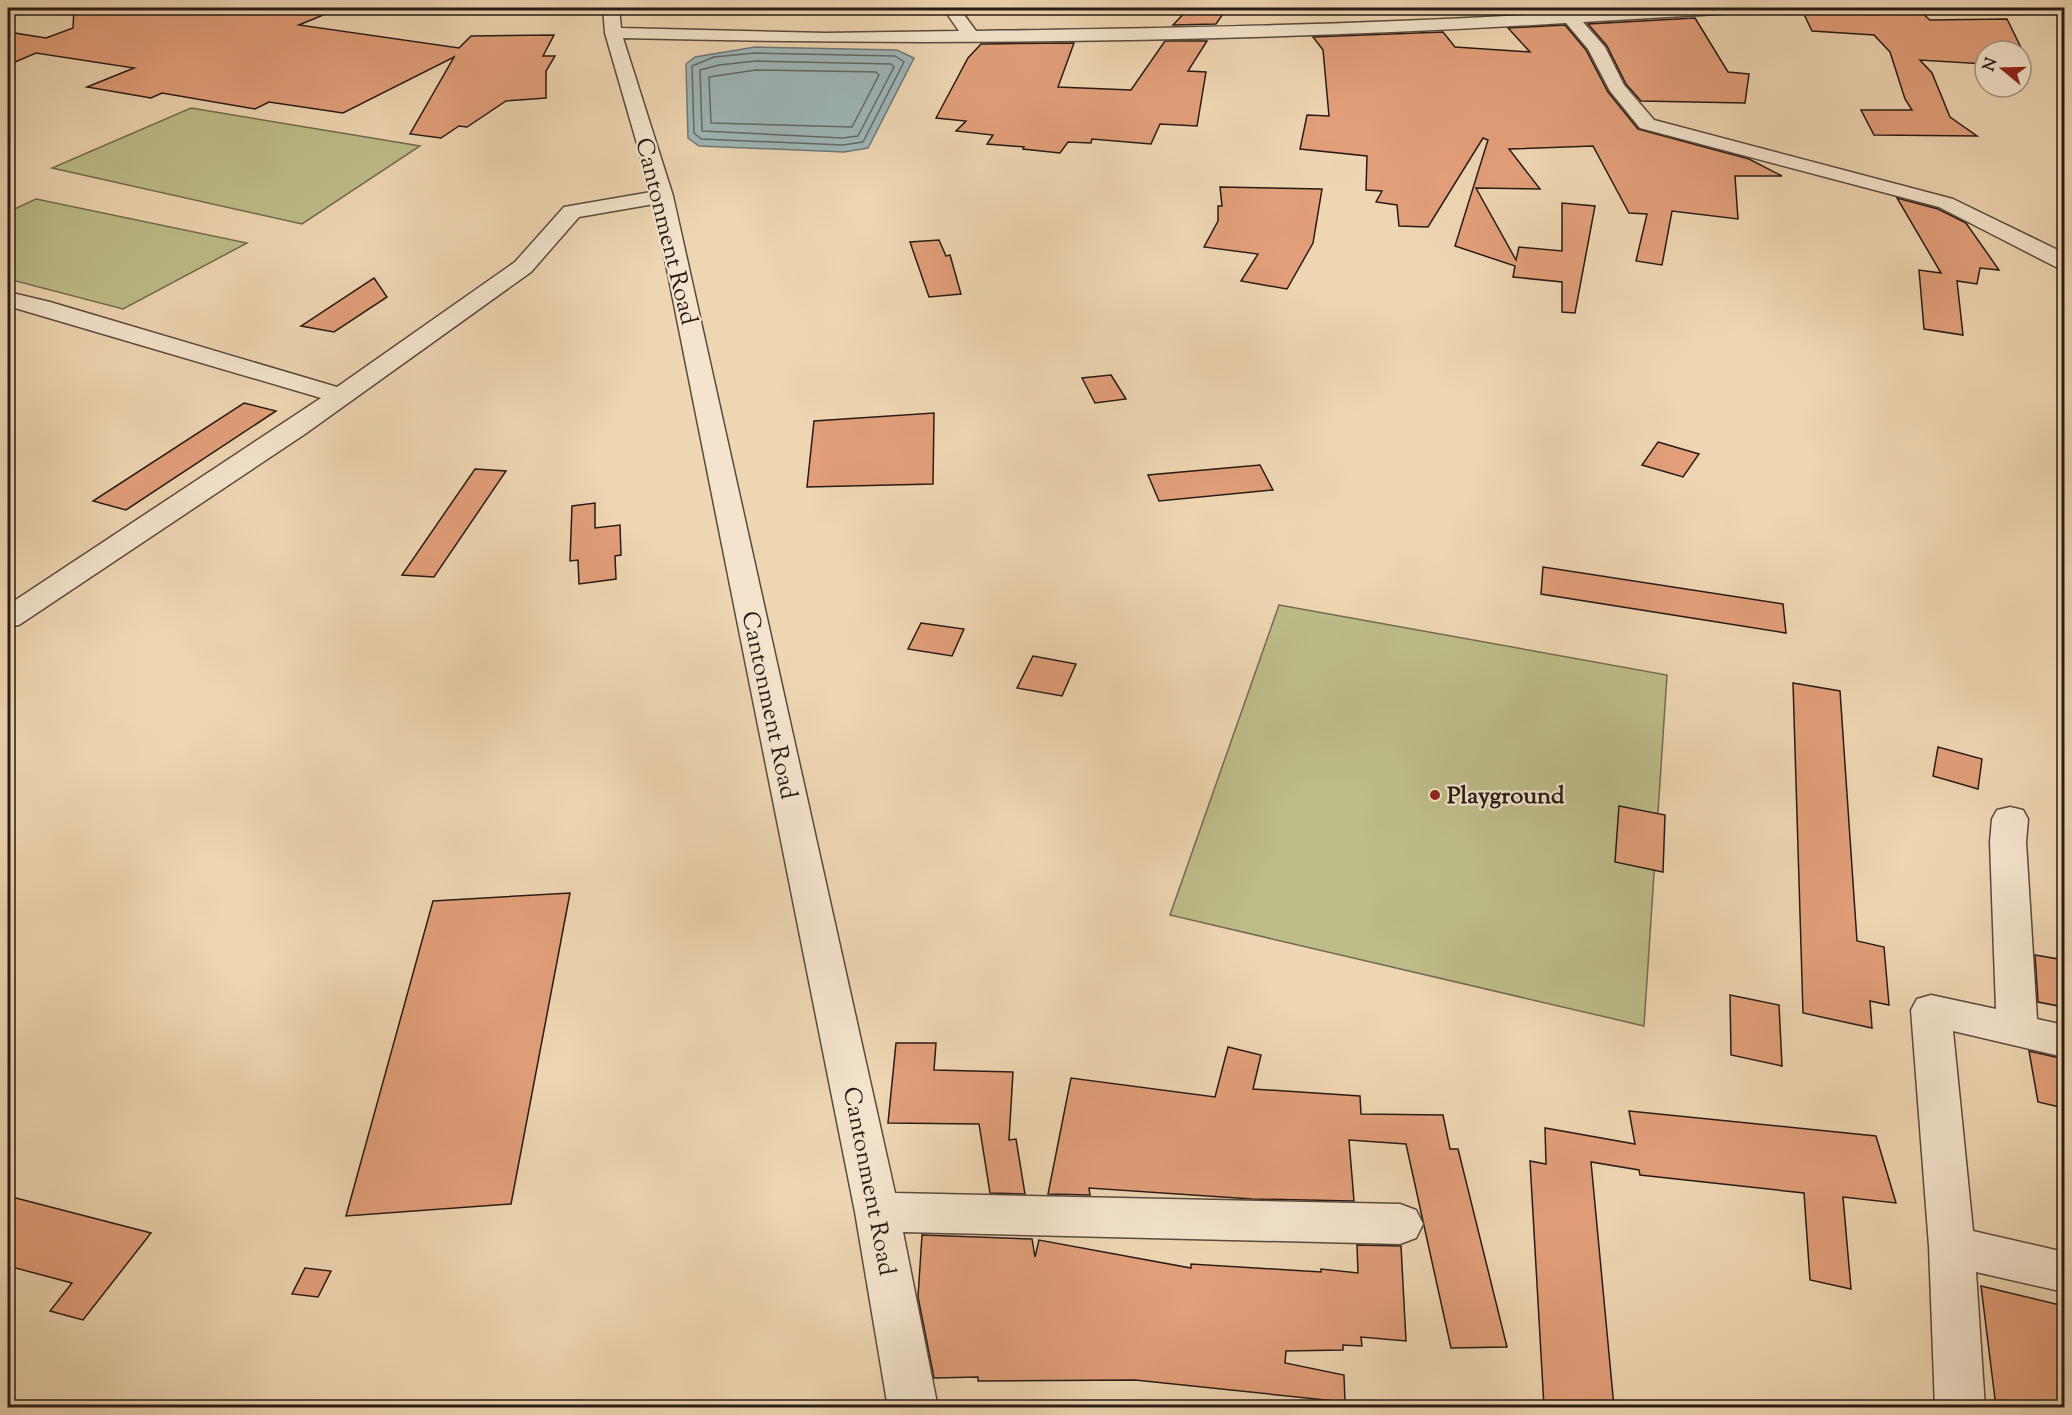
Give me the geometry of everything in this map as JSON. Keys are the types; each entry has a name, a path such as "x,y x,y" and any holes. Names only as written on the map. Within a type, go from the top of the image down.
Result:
{"street":[{"path":"951,8 971,36"},
{"path":"612,20 826,38 1213,33 1401,27 1568,12 1735,8"},
{"path":"1568,12 1596,47 1616,87 1647,124 1946,204 1993,225 2064,262"},
{"name":"Cantonment Road","path":"612,20 663,196 877,1212 913,1407"},
{"path":"8,618 296,428 523,267 572,212 663,196"},
{"path":"12,310 42,307 340,396"},
{"path":"2010,819 2008,842 2017,1030"},
{"path":"1960,1407 1952,1246 1931,1010 2064,1041"},
{"path":"877,1212 1400,1224"},
{"path":"1952,1246 2064,1272"}],"green space":[{"path":"191,108 420,146 302,224 52,168"},
{"path":"36,199 247,243 123,309 8,279 8,212"},
{"name":"Playground","path":"1279,605 1667,675 1644,1026 1170,915"}],"water":[{"path":"755,47 897,50 914,58 868,148 844,152 699,146 688,138 686,64 695,57"}],"building":[{"path":"74,8 340,8 299,25 459,48 471,36 554,35 543,56 555,56 546,71 546,98 506,101 467,127 459,126 441,138 410,134 454,57 343,113 269,102 255,109 162,93 151,98 87,87 134,68 36,53 8,65 8,32 46,38 73,28"},
{"path":"1189,8 1227,8 1216,24 1173,25"},
{"path":"1557,8 1557,11 1494,14 1490,10"},
{"path":"1801,8 1916,8 1930,20 2007,19 2017,39 1973,39 1973,63 1920,60 1932,73 1950,117 1977,136 1874,135 1861,110 1912,110 1905,99 1890,52 1874,35 1812,31"},
{"path":"1695,18 1728,72 1749,74 1745,103 1641,101 1626,84 1607,46 1588,24"},
{"path":"1565,25 1586,50 1608,92 1638,129 1749,159 1782,176 1735,176 1738,219 1672,211 1662,265 1636,261 1647,214 1629,213 1593,146 1509,149 1540,189 1476,188 1516,260 1519,247 1562,251 1562,203 1595,206 1575,313 1562,312 1562,282 1513,277 1515,266 1455,246 1488,140 1483,138 1428,227 1399,226 1397,205 1376,202 1382,191 1366,190 1367,156 1300,149 1307,115 1329,116 1323,50 1313,37 1443,32 1455,47 1530,52 1508,28"},
{"path":"1165,41 1207,41 1188,71 1206,72 1197,126 1160,124 1151,144 1092,139 1091,143 1068,142 1060,153 1023,149 1024,147 987,144 993,135 956,131 966,121 936,118 968,58 981,44 1074,43 1058,87 1131,90"},
{"path":"1220,187 1322,189 1313,243 1287,289 1241,281 1258,254 1204,247 1218,221 1218,206 1222,206"},
{"path":"1897,198 1938,209 1966,223 1999,270 1980,268 1977,284 1957,281 1963,335 1924,329 1919,270 1941,273"},
{"path":"939,240 946,256 950,255 961,294 929,297 910,242"},
{"path":"374,278 387,297 334,332 301,326"},
{"path":"1111,375 1126,399 1095,403 1082,378"},
{"path":"244,403 276,411 126,510 93,501"},
{"path":"934,413 933,484 807,487 814,421"},
{"path":"1658,442 1699,454 1683,477 1642,465"},
{"path":"1260,465 1273,490 1159,501 1148,475"},
{"path":"475,469 506,471 434,577 402,575"},
{"path":"595,503 595,528 620,525 621,555 615,556 616,579 579,584 578,560 570,561 572,506"},
{"path":"1543,567 1783,604 1786,633 1541,594"},
{"path":"921,623 964,629 952,656 908,649"},
{"path":"1033,656 1076,664 1062,696 1017,688"},
{"path":"1793,683 1840,691 1857,941 1884,947 1889,1005 1870,1001 1872,1028 1803,1013"},
{"path":"1938,747 1982,759 1978,789 1933,776"},
{"path":"1619,806 1665,815 1663,872 1615,862"},
{"path":"570,893 511,1204 346,1216 433,901"},
{"path":"2035,955 2064,960 2064,1007 2038,1002"},
{"path":"1730,995 1779,1005 1782,1066 1731,1055"},
{"path":"896,1043 936,1043 934,1070 1013,1072 1009,1140 1016,1139 1025,1194 990,1193 979,1124 888,1123"},
{"path":"1228,1047 1261,1055 1253,1089 1360,1096 1361,1114 1443,1115 1450,1149 1458,1149 1507,1347 1451,1348 1406,1144 1349,1140 1354,1201 1252,1199 1089,1188 1090,1195 1048,1194 1071,1078 1215,1097"},
{"path":"2029,1051 2064,1059 2064,1108 2038,1102"},
{"path":"1629,1111 1876,1136 1896,1203 1843,1197 1851,1289 1810,1280 1804,1193 1640,1175 1639,1170 1591,1162 1614,1407 1544,1407 1530,1161 1546,1164 1545,1128 1635,1144"},
{"path":"8,1196 151,1233 83,1320 50,1311 72,1283 8,1266"},
{"path":"922,1235 1032,1239 1035,1257 1039,1240 1191,1268 1191,1264 1321,1272 1321,1269 1358,1273 1357,1245 1401,1246 1406,1341 1361,1337 1362,1346 1343,1345 1343,1350 1286,1351 1285,1363 1344,1375 1345,1402 1135,1380 978,1381 978,1377 934,1378 918,1297"},
{"path":"305,1268 331,1271 318,1297 292,1294"},
{"path":"1981,1286 2064,1306 2064,1407 1996,1407"}],"place":[{"name":"Playground","path":"1435,795"}]}
